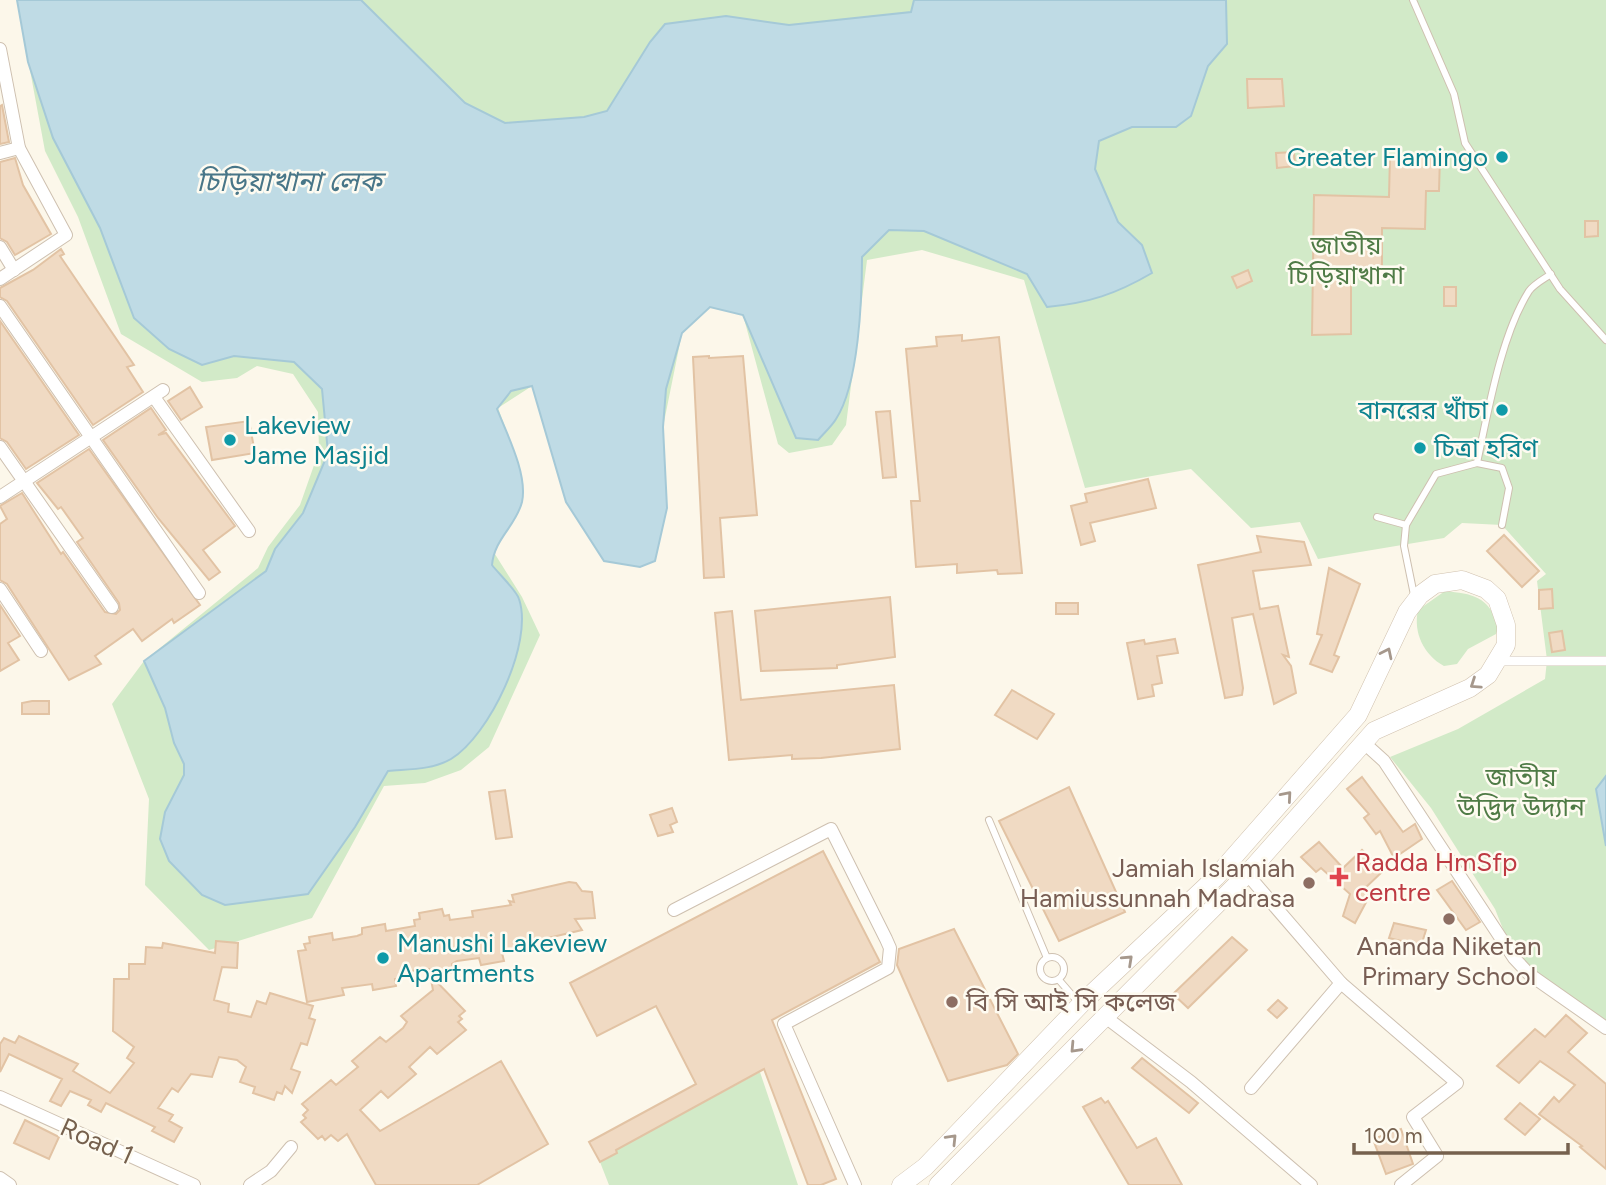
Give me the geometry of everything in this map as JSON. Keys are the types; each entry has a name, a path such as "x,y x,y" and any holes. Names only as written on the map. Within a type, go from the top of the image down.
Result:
{"main road":[{"path":"901,1185 925,1167 1083,1003 1216,877 1358,715 1415,602 1435,584 1462,580 1486,589 1497,599 1506,625 1506,645 1499,661 1488,675 1471,688 1368,736 1247,874 938,1185"},
{"path":"1358,715 1368,736"},
{"path":"1083,1003 1104,1016"}],"street":[{"path":"0,49 19,148 65,235 0,279"},
{"path":"0,153 19,148"},
{"path":"0,247 14,270"},
{"path":"0,306 199,593"},
{"path":"0,496 158,393 249,531"},
{"path":"0,447 112,607"},
{"path":"0,589 41,651"},
{"path":"1499,661 1606,661"},
{"path":"1368,736 1514,958 1529,974 1606,1028"},
{"path":"674,910 831,829 890,948 888,968 784,1024 855,1185"},
{"path":"1247,874 1341,983 1457,1083 1413,1118 1437,1156 1401,1185"},
{"path":"1251,1088 1341,983"},
{"path":"1104,1016 1191,1083 1311,1185"},
{"name":"Road 1","path":"0,1097 194,1185"},
{"path":"250,1185 271,1171 291,1147"},
{"path":"0,1178 10,1185"}],"lane":[{"path":"1413,0 1454,94 1465,143 1560,289 1606,340"},
{"path":"1477,463 1502,360 1516,322 1530,289 1550,274"},
{"path":"1415,602 1404,546 1406,525 1436,474 1477,463 1502,468 1509,488 1502,525"},
{"path":"1377,517 1406,525"},
{"path":"989,820 1047,958"},
{"path":"1047,958 1062,962 1064,970 1059,980"},
{"path":"1047,958 1040,968 1041,976 1047,981 1059,980 1083,1003"}],"green space":[{"name":"জাতীয় চিড়িয়াখানা","path":"17,0 1606,0 1606,1022 1530,967 1507,939 1495,909 1431,808 1390,757 1458,729 1545,679 1547,660 1537,581 1546,574 1502,525 1462,523 1444,538 1318,559 1300,522 1251,528 1191,469 1085,488 1024,280 922,250 867,260 846,425 832,445 789,453 778,444 743,315 710,307 682,333 663,427 667,508 655,561 604,561 566,502 532,386 498,408 519,464 522,503 493,551 522,597 540,635 489,747 461,770 425,783 384,786 312,918 209,950 145,885 149,799 112,704 144,661 258,568 268,547 300,505 319,451 318,412 293,374 257,366 237,378 202,382 121,334 78,217 45,151"},
{"path":"1445,591 1478,598 1489,608 1499,625 1496,634 1468,649 1457,664 1444,666 1426,650 1419,635 1417,619 1418,610"},
{"path":"760,1072 798,1185 609,1185 600,1162 617,1153 616,1150"}],"water":[{"name":"চিড়িয়াখানা লেক","path":"17,0 361,0 465,103 505,123 584,117 607,111 650,42 665,24 726,16 789,25 911,12 914,0 1226,0 1227,44 1208,66 1191,116 1176,127 1132,127 1099,141 1095,169 1118,222 1142,245 1152,273 1139,280 1102,296 1047,307 1027,274 924,231 889,230 862,257 858,340 850,385 836,419 818,440 796,438 743,315 710,307 682,333 666,389 663,427 667,508 655,561 640,567 604,561 566,502 532,386 511,391 497,409 519,467 522,502 497,548 492,565 518,596 522,618 514,663 493,710 480,730 451,759 428,767 388,771 355,827 308,894 225,905 202,895 169,861 160,839 165,812 184,775 184,764 174,743 165,708 144,661 266,571 275,549 303,513 328,453 322,389 294,362 234,356 202,365 169,349 134,318 100,228 53,138 28,62"},
{"path":"1606,776 1606,846 1596,789"}],"building":[{"path":"1247,79 1282,79 1284,106 1248,108"},
{"path":"2,105 9,142 0,144 0,106"},
{"path":"1294,152 1295,166 1277,168 1276,153"},
{"path":"1390,155 1440,156 1439,191 1426,191 1425,229 1382,228 1382,272 1351,272 1351,334 1312,335 1314,195 1389,197"},
{"path":"15,158 23,185 51,234 15,255 7,242 0,238 0,162"},
{"path":"1585,221 1598,221 1598,236 1585,237"},
{"path":"61,249 64,254 60,256 134,365 127,367 143,392 93,425 7,301 0,297 0,288 33,270"},
{"path":"1248,270 1252,281 1237,288 1232,277"},
{"path":"1444,287 1456,287 1456,306 1444,306"},
{"path":"0,321 79,435 26,469 7,442 0,438"},
{"path":"962,335 962,341 999,337 1022,573 998,574 997,570 957,573 957,564 916,567 911,501 920,501 906,349 937,346 936,337"},
{"path":"743,356 757,515 720,518 724,577 704,578 693,357"},
{"path":"190,387 202,407 181,420 168,401"},
{"path":"151,408 166,430 158,435 166,433 235,526 203,550 220,572 209,580 158,518 103,440"},
{"path":"890,411 896,477 883,478 876,412"},
{"name":"Lakeview Jame Masjid","path":"249,421 255,453 212,460 206,427"},
{"path":"89,449 200,605 174,623 172,619 142,641 133,629 95,656 101,664 69,680 7,584 0,580 0,524 7,519 0,506 22,493 61,554 63,552 105,612 116,614 120,610 119,603 77,542 83,538 61,507 58,509 37,483"},
{"path":"1148,479 1156,508 1090,523 1095,541 1081,545 1071,506 1087,502 1085,494"},
{"path":"1504,535 1539,571 1522,587 1487,551"},
{"path":"1257,536 1304,542 1311,565 1253,571 1260,609 1278,606 1289,657 1283,655 1291,666 1296,693 1274,704 1253,614 1232,618 1243,688 1242,695 1225,698 1198,565 1261,552"},
{"path":"1329,568 1360,584 1334,655 1339,657 1332,672 1310,664 1322,635 1317,634"},
{"path":"1552,589 1553,608 1539,609 1539,590"},
{"path":"890,597 895,657 837,665 837,668 761,671 755,611"},
{"path":"1056,603 1078,603 1078,614 1056,614"},
{"path":"0,605 20,636 8,643 19,660 0,671"},
{"path":"732,611 741,700 894,685 900,749 821,758 792,759 792,755 729,760 715,613"},
{"path":"1562,631 1565,650 1552,652 1549,633"},
{"path":"1175,639 1178,653 1157,656 1162,683 1152,685 1154,696 1138,699 1127,643 1144,640 1145,644"},
{"path":"1012,690 1054,714 1037,739 995,715"},
{"path":"49,701 49,714 22,714 22,703"},
{"path":"1362,777 1403,832 1415,824 1422,839 1394,858 1380,831 1376,834 1364,818 1369,814 1347,789"},
{"path":"1069,787 1125,912 1059,941 999,821"},
{"path":"505,790 512,837 496,839 489,792"},
{"path":"672,808 677,822 670,825 673,832 658,836 650,815"},
{"path":"1319,842 1343,868 1362,850 1380,867 1378,869 1381,873 1362,891 1371,893 1355,923 1343,916 1350,894 1321,868 1316,872 1301,857"},
{"path":"823,851 880,962 772,1020 836,1179 821,1185 808,1185 764,1069 616,1150 617,1153 600,1162 589,1142 696,1084 656,1006 597,1036 570,983"},
{"path":"1452,881 1480,922 1466,930 1437,890"},
{"path":"569,882 576,883 582,891 592,892 595,918 575,919 582,930 535,941 534,946 502,953 504,961 481,965 479,958 457,961 452,964 454,972 430,975 429,969 399,973 400,978 395,979 396,986 373,990 372,984 342,988 344,995 307,1002 298,951 306,950 304,944 310,943 309,937 332,933 333,940 357,936 362,934 362,928 385,924 386,931 415,926 414,920 420,919 419,913 442,909 444,916 449,915 450,920 473,917 472,911 511,905 509,901 514,902 512,895"},
{"path":"1394,923 1426,930 1421,946 1389,938"},
{"path":"954,929 1018,1054 1007,1065 948,1081 897,965 899,949"},
{"path":"1232,937 1247,950 1188,1008 1173,994"},
{"path":"216,941 238,943 237,968 222,967 214,1000 229,1004 228,1012 251,1017 257,1001 266,1004 270,993 313,1006 309,1018 315,1020 307,1045 301,1043 291,1069 300,1072 292,1093 285,1086 282,1094 277,1092 274,1100 253,1093 255,1087 240,1082 246,1067 237,1060 219,1057 212,1077 191,1074 178,1092 172,1088 158,1108 173,1115 169,1121 182,1128 174,1142 152,1131 155,1127 106,1103 101,1112 88,1105 91,1100 70,1091 61,1106 50,1101 62,1079 9,1054 0,1072 0,1044 4,1038 15,1043 19,1036 78,1064 73,1071 110,1093 134,1063 127,1058 134,1047 113,1031 114,979 129,979 129,964 145,964 146,947 162,948 163,943 215,953"},
{"path":"430,975 465,1011 459,1016 462,1019 458,1022 466,1030 437,1054 430,1047 409,1067 416,1074 388,1098 381,1091 360,1110 380,1131 501,1061 548,1144 477,1185 376,1185 347,1134 338,1141 331,1135 325,1140 322,1136 318,1139 301,1122 306,1118 303,1115 308,1110 302,1104 331,1080 336,1085 358,1067 352,1061 380,1037 386,1042 403,1028 407,1022 401,1016 433,990"},
{"path":"1278,1000 1287,1008 1277,1018 1268,1010"},
{"path":"1566,1015 1587,1033 1568,1052 1606,1084 1606,1169 1580,1147 1582,1146 1539,1114 1554,1097 1559,1102 1575,1085 1540,1061 1519,1083 1497,1066 1535,1029 1545,1037"},
{"path":"1142,1058 1198,1103 1189,1113 1132,1068"},
{"path":"1101,1098 1105,1103 1108,1101 1137,1148 1156,1138 1182,1185 1129,1185 1083,1107"},
{"path":"1520,1103 1540,1119 1525,1135 1505,1119"},
{"path":"25,1120 59,1137 49,1159 14,1143"},
{"path":"1401,1129 1413,1164 1386,1174 1373,1139"}],"place":[{"name":"Greater Flamingo","path":"1502,157"},
{"name":"বানরের খাঁচা","path":"1502,410"},
{"name":"Lakeview Jame Masjid","path":"230,440"},
{"name":"চিত্রা হরিণ","path":"1420,448"},
{"name":"Radda HmSfp centre","path":"1339,877"},
{"name":"Jamiah Islamiah Hamiussunnah Madrasa","path":"1309,883"},
{"name":"Ananda Niketan Primary School","path":"1449,919"},
{"name":"Manushi Lakeview Apartments","path":"383,958"},
{"name":"বি সি আই সি কলেজ","path":"952,1002"}],"park label":[{"name":"জাতীয় উদ্ভিদ উদ্যান","path":"1521,792"}]}
